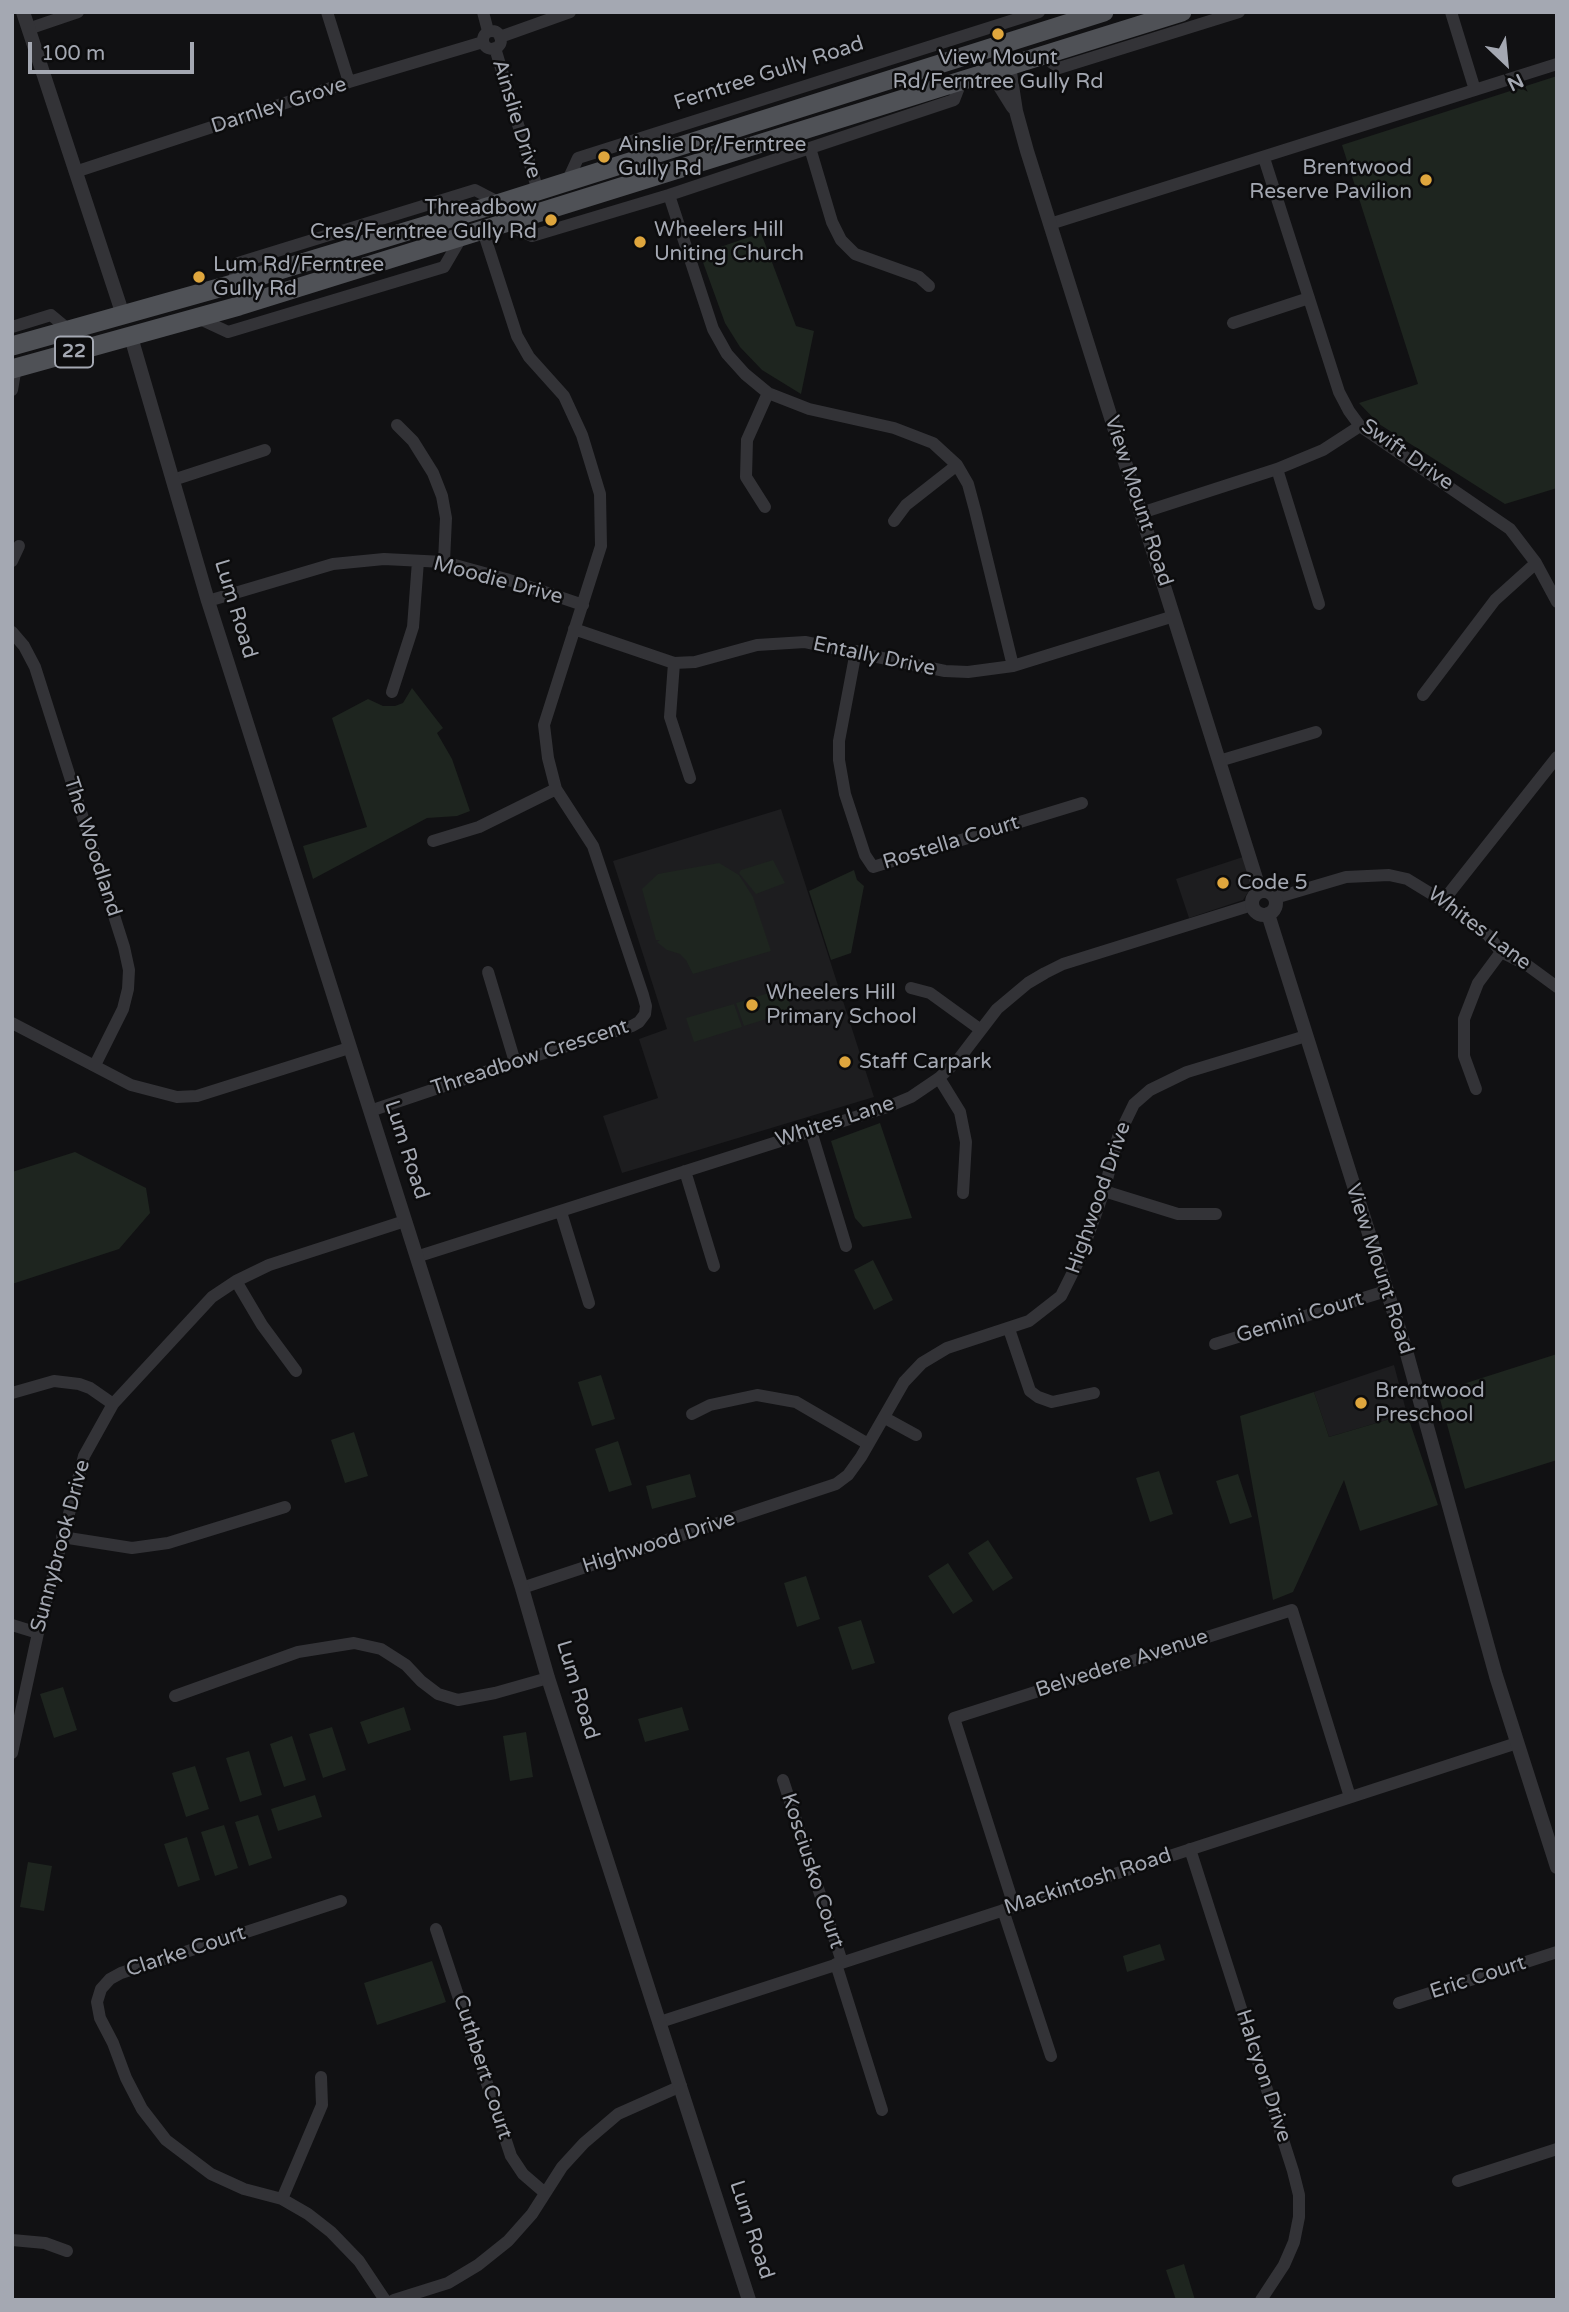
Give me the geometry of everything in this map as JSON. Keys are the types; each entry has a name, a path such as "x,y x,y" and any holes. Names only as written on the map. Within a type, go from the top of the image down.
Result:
{"main road":[{"name":"Ferntree Gully Road","path":"12,346 233,284 500,203 994,47 1070,17 1104,12"},
{"name":"22","path":"14,363 131,337 239,306 1182,12"},
{"path":"994,47 1009,66"},
{"path":"538,191 545,212"},
{"path":"233,284 239,306"},
{"name":"Lum Road","path":"123,315 131,337"}],"street":[{"name":"Lum Road","path":"23,12 123,315"},
{"path":"28,29 78,12"},
{"path":"327,12 349,82"},
{"name":"Ainslie Drive","path":"483,12 538,191"},
{"name":"Darnley Grove","path":"75,172 570,12"},
{"name":"Ferntree Gully Road","path":"567,182 578,158 1039,12"},
{"path":"1043,56 1059,68 1239,12"},
{"path":"1451,12 1475,90"},
{"path":"1050,224 1557,64"},
{"name":"View Mount Road","path":"1009,66 1016,111 1050,224 1260,891"},
{"name":"View Mount Road","path":"984,74 998,82 1016,111"},
{"path":"507,223 532,236 669,195 954,100 961,82"},
{"path":"810,148 832,222 841,240 855,254 919,276 929,286"},
{"name":"Swift Drive","path":"1264,158 1339,392 1360,426 1497,518 1519,537 1557,602"},
{"path":"669,195 713,330 727,354 745,374 768,393 809,410 907,433 933,443 957,465 968,484 1013,666"},
{"name":"Threadbow Crescent","path":"370,1111 514,1062 632,1026 645,1014 643,995 593,846 556,789 548,758 544,725 601,546 600,494 582,435 564,396 529,357 517,336 483,231"},
{"path":"198,318 228,332 444,267 461,238"},
{"path":"1233,323 1308,298"},
{"path":"12,327 51,315 69,330"},
{"name":"Lum Road","path":"131,337 208,601 522,1588 548,1678 749,2300"},
{"path":"12,390 14,363"},
{"path":"765,507 746,477 746,453 747,440 768,393"},
{"path":"397,425 413,440 433,474 442,496 446,518 444,562"},
{"path":"1141,513 1277,469 1323,450 1360,426"},
{"path":"173,480 265,450"},
{"path":"894,521 905,505 957,465"},
{"path":"1277,469 1319,604"},
{"path":"12,561 19,546"},
{"name":"Moodie Drive","path":"208,601 333,564 384,559 444,562 583,605"},
{"path":"392,692 413,627 418,561"},
{"path":"1423,695 1495,600 1536,563"},
{"name":"Entally Drive","path":"575,629 674,663 695,662 757,645 805,642 945,671 987,671 1013,666 1174,617"},
{"name":"The Woodland","path":"12,632 24,646 35,667 129,970 123,1009 95,1065"},
{"name":"Rostella Court","path":"856,651 839,741 839,760 845,794 865,855 873,867 1082,803"},
{"path":"674,663 670,717 690,778"},
{"path":"1219,761 1316,732"},
{"path":"1443,901 1557,757"},
{"path":"433,841 479,827 556,789"},
{"name":"Whites Lane","path":"1275,898 1346,877 1389,875 1407,879 1443,901 1488,935 1502,952 1527,965 1557,987"},
{"path":"1260,891 1268,891 1275,898 1275,908 1268,914 1257,913 1252,905 1254,896 1260,891"},
{"name":"Whites Lane","path":"416,1257 887,1107 911,1097 939,1078 958,1060 997,1009 1013,994 1054,968 1252,905"},
{"name":"View Mount Road","path":"1268,914 1424,1410 1496,1676 1557,1867"},
{"path":"1476,1089 1464,1056 1464,1018 1478,983 1502,952"},
{"path":"488,972 514,1062"},
{"path":"911,988 930,993 981,1030"},
{"path":"12,1023 131,1085 177,1097 197,1096 349,1048"},
{"name":"Highwood Drive","path":"522,1588 828,1488 848,1475 885,1418 904,1382 922,1363 947,1348 1029,1321 1061,1296 1080,1258 1104,1191 1118,1137 1134,1104 1150,1090 1187,1072 1306,1036"},
{"path":"939,1078 960,1112 966,1142 963,1193"},
{"path":"811,1131 846,1246"},
{"path":"685,1171 715,1266"},
{"path":"1104,1191 1178,1214 1216,1214"},
{"path":"561,1212 589,1303"},
{"name":"Sunnybrook Drive","path":"12,1753 38,1633 84,1456 113,1404 212,1297 236,1280 268,1265 405,1221"},
{"path":"236,1280 262,1325 296,1371"},
{"name":"Gemini Court","path":"1215,1344 1385,1291"},
{"path":"1009,1329 1030,1391 1052,1402 1094,1393"},
{"path":"12,1393 54,1381 66,1382 90,1388 113,1404"},
{"path":"692,1414 710,1405 757,1395 796,1402 868,1444"},
{"path":"885,1418 916,1435"},
{"path":"62,1537 132,1548 168,1544 285,1507"},
{"name":"Belvedere Avenue","path":"1009,1908 954,1718 1292,1610 1350,1797"},
{"path":"12,1625 38,1633"},
{"path":"174,1696 298,1652 354,1643 381,1649 406,1665 438,1694 458,1700 548,1678"},
{"name":"Mackintosh Road","path":"660,2022 1517,1743"},
{"name":"Kosciusko Court","path":"783,1780 882,2110"},
{"name":"Halcyon Drive","path":"1191,1849 1299,2195 1299,2217 1294,2242 1261,2300"},
{"name":"Clarke Court","path":"341,1902 121,1973 110,1979 97,2002 100,2018 126,2078 142,2109 166,2140 211,2174 244,2189 282,2199 308,2214 331,2232 359,2261 385,2300"},
{"path":"1009,1908 1051,2056"},
{"name":"Cuthbert Court","path":"436,1929 511,2156 523,2174 545,2193"},
{"name":"Eric Court","path":"1399,2003 1557,1952"},
{"path":"282,2199 322,2105 321,2077"},
{"path":"394,2300 448,2283 478,2265 508,2241 531,2214 562,2167 584,2143 618,2114 681,2086"},
{"path":"1458,2181 1557,2149"},
{"path":"12,2240 45,2243 66,2250"}],"shaded area":[{"path":"1557,76 1557,488 1505,504 1379,424 1359,403 1418,384 1342,145"},
{"path":"761,233 796,326 814,331 801,394 762,370 740,347 725,323 700,254"},
{"path":"412,688 443,728 437,733 452,759 470,811 457,816 427,818 313,879 303,846 367,827 332,718 368,699 383,706 403,703"},
{"name":"Wheelers Hill Primary School","path":"781,809 874,1097 622,1173 603,1116 658,1098 639,1039 667,1029 613,861"},
{"path":"1243,857 1252,886 1243,900 1189,918 1176,879"},
{"path":"773,860 785,883 756,894 739,873"},
{"path":"719,863 739,875 753,897 771,951 693,974 680,954 667,950 657,942 660,940 656,940 642,889 658,874"},
{"path":"854,870 857,880 864,886 851,953 831,960 809,891"},
{"path":"785,988 792,1011 744,1026 736,1003"},
{"path":"734,1004 742,1027 694,1042 686,1018"},
{"path":"880,1123 912,1218 863,1227 855,1218 831,1141"},
{"path":"75,1152 146,1188 150,1213 119,1249 12,1284 12,1172"},
{"path":"873,1260 893,1300 874,1310 854,1270"},
{"path":"1557,1354 1557,1460 1465,1489 1438,1392"},
{"name":"Brentwood Preschool","path":"1394,1365 1407,1414 1329,1437 1314,1392"},
{"path":"601,1375 615,1419 592,1426 578,1382"},
{"path":"1314,1392 1329,1437 1407,1414 1438,1505 1360,1531 1344,1480 1293,1592 1273,1600 1240,1416"},
{"path":"354,1432 368,1476 345,1483 331,1440"},
{"path":"618,1441 632,1485 609,1492 595,1449"},
{"path":"1159,1471 1173,1514 1150,1522 1136,1478"},
{"path":"690,1474 696,1497 652,1509 646,1486"},
{"path":"1238,1474 1252,1517 1230,1524 1216,1481"},
{"path":"988,1540 1013,1578 993,1591 968,1553"},
{"path":"948,1563 973,1601 953,1614 928,1576"},
{"path":"806,1576 820,1619 797,1627 784,1583"},
{"path":"861,1620 875,1663 852,1670 838,1627"},
{"path":"63,1687 77,1730 54,1738 40,1694"},
{"path":"404,1707 411,1730 368,1744 360,1722"},
{"path":"682,1707 689,1730 645,1742 638,1719"},
{"path":"332,1727 346,1770 323,1778 309,1734"},
{"path":"526,1732 533,1777 510,1781 503,1736"},
{"path":"292,1736 306,1780 284,1787 270,1744"},
{"path":"249,1751 262,1795 240,1802 226,1758"},
{"path":"195,1766 209,1809 186,1817 172,1773"},
{"path":"315,1795 322,1817 278,1831 271,1809"},
{"path":"258,1815 272,1858 249,1866 235,1822"},
{"path":"224,1825 238,1868 215,1876 201,1832"},
{"path":"187,1837 200,1880 178,1887 164,1844"},
{"path":"28,1862 52,1866 44,1911 20,1907"},
{"path":"1160,1944 1165,1960 1127,1972 1123,1956"},
{"path":"432,1961 446,2002 377,2025 364,1983"},
{"path":"1184,2264 1195,2300 1176,2300 1166,2270"}],"place":[{"name":"View Mount Rd/Ferntree Gully Rd","path":"998,34"},
{"name":"Ainslie Dr/Ferntree Gully Rd","path":"604,157"},
{"name":"Brentwood Reserve Pavilion","path":"1426,180"},
{"name":"Threadbow Cres/Ferntree Gully Rd","path":"551,220"},
{"name":"Wheelers Hill Uniting Church","path":"640,242"},
{"name":"Lum Rd/Ferntree Gully Rd","path":"199,277"},
{"name":"Code 5","path":"1223,883"},
{"name":"Wheelers Hill Primary School","path":"752,1005"},
{"name":"Staff Carpark","path":"845,1062"},
{"name":"Brentwood Preschool","path":"1361,1403"}]}
